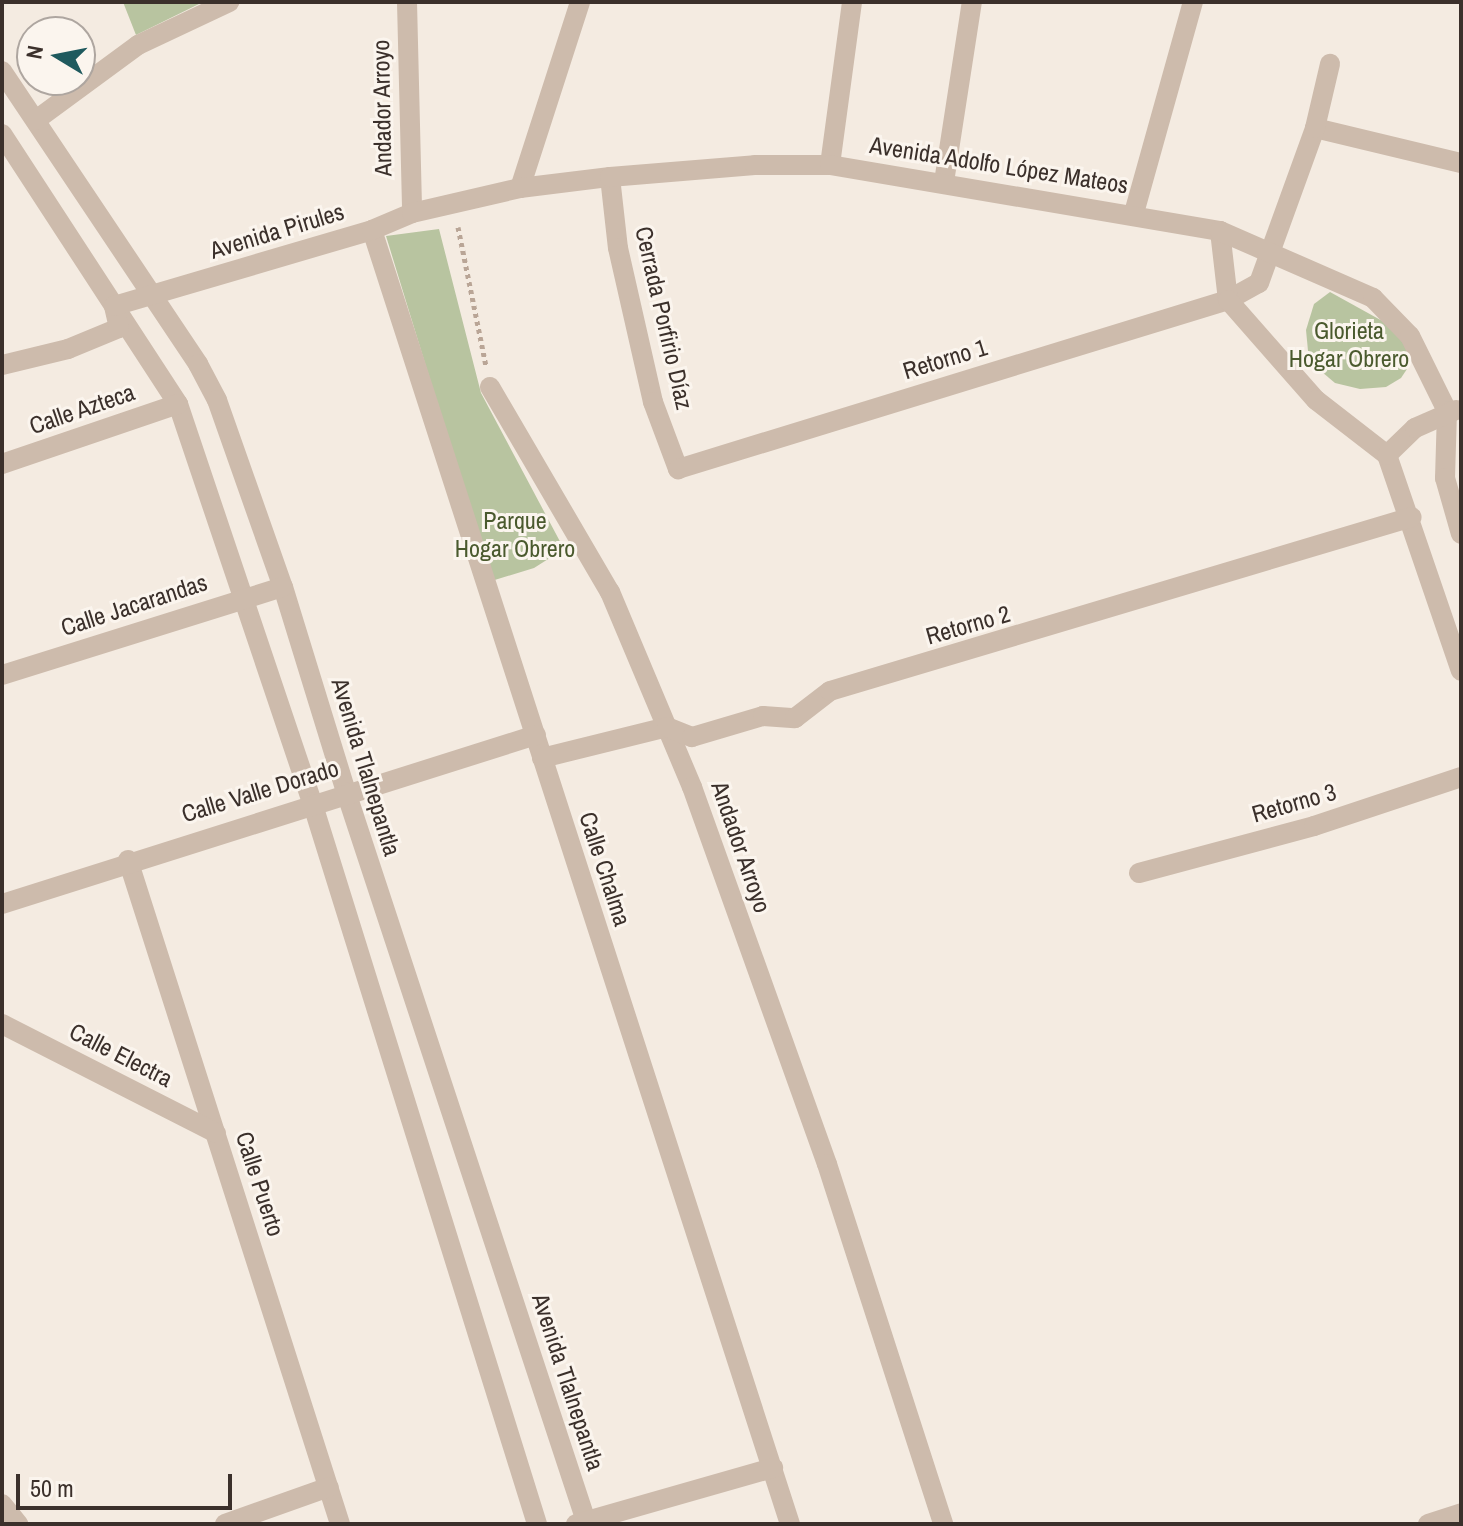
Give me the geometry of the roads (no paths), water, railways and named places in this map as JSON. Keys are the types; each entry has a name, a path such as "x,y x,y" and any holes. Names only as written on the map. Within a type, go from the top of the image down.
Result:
{"street":[{"path":"36,120 138,45 229,2"},
{"name":"Andador Arroyo","path":"407,2 412,213"},
{"path":"520,188 580,2"},
{"path":"830,165 852,2"},
{"path":"944,182 972,2"},
{"path":"1134,213 1193,2"},
{"name":"Retorno 1","path":"678,469 1228,300 1259,283 1315,128 1330,64"},
{"name":"Avenida Tlalnepantla","path":"2,71 217,400 283,587 346,792 583,1523"},
{"path":"1315,128 1461,163"},
{"path":"2,134 178,404 312,802 537,1524"},
{"name":"Avenida Adolfo López Mateos","path":"453,206 520,188 610,177 755,165 830,165 1134,213 1220,231 1373,298 1410,336 1454,410"},
{"name":"Cerrada Porfirio Díaz","path":"610,177 618,248 638,322 653,402 678,469"},
{"name":"Avenida Pirules","path":"114,306 372,230 412,213 453,206"},
{"name":"Calle Chalma","path":"372,230 790,1524"},
{"path":"1220,231 1228,300 1316,400 1387,455 1412,517 1461,671"},
{"path":"2,365 68,349 119,328 114,306"},
{"name":"Andador Arroyo","path":"490,387 610,592 667,727 827,1164 943,1524"},
{"name":"Calle Azteca","path":"2,464 178,404"},
{"path":"1387,455 1415,428 1454,410"},
{"path":"1454,410 1445,478 1461,534"},
{"name":"Retorno 2","path":"542,758 667,727 692,737 763,716 795,718 830,691 1412,517"},
{"name":"Calle Jacarandas","path":"2,675 283,587"},
{"name":"Calle Valle Dorado","path":"2,904 128,860 536,735"},
{"name":"Retorno 3","path":"1139,873 1314,826 1461,777"},
{"name":"Calle Puerto","path":"128,860 340,1524"},
{"name":"Calle Electra","path":"2,1024 216,1133"},
{"path":"583,1523 773,1468"},
{"path":"225,1524 329,1487"},
{"path":"2,1504 18,1524"},
{"path":"1428,1524 1461,1513"}],"park label":[{"name":"Glorieta Hogar Obrero","path":"1349,345"},
{"name":"Parque Hogar Obrero","path":"515,535"}]}
